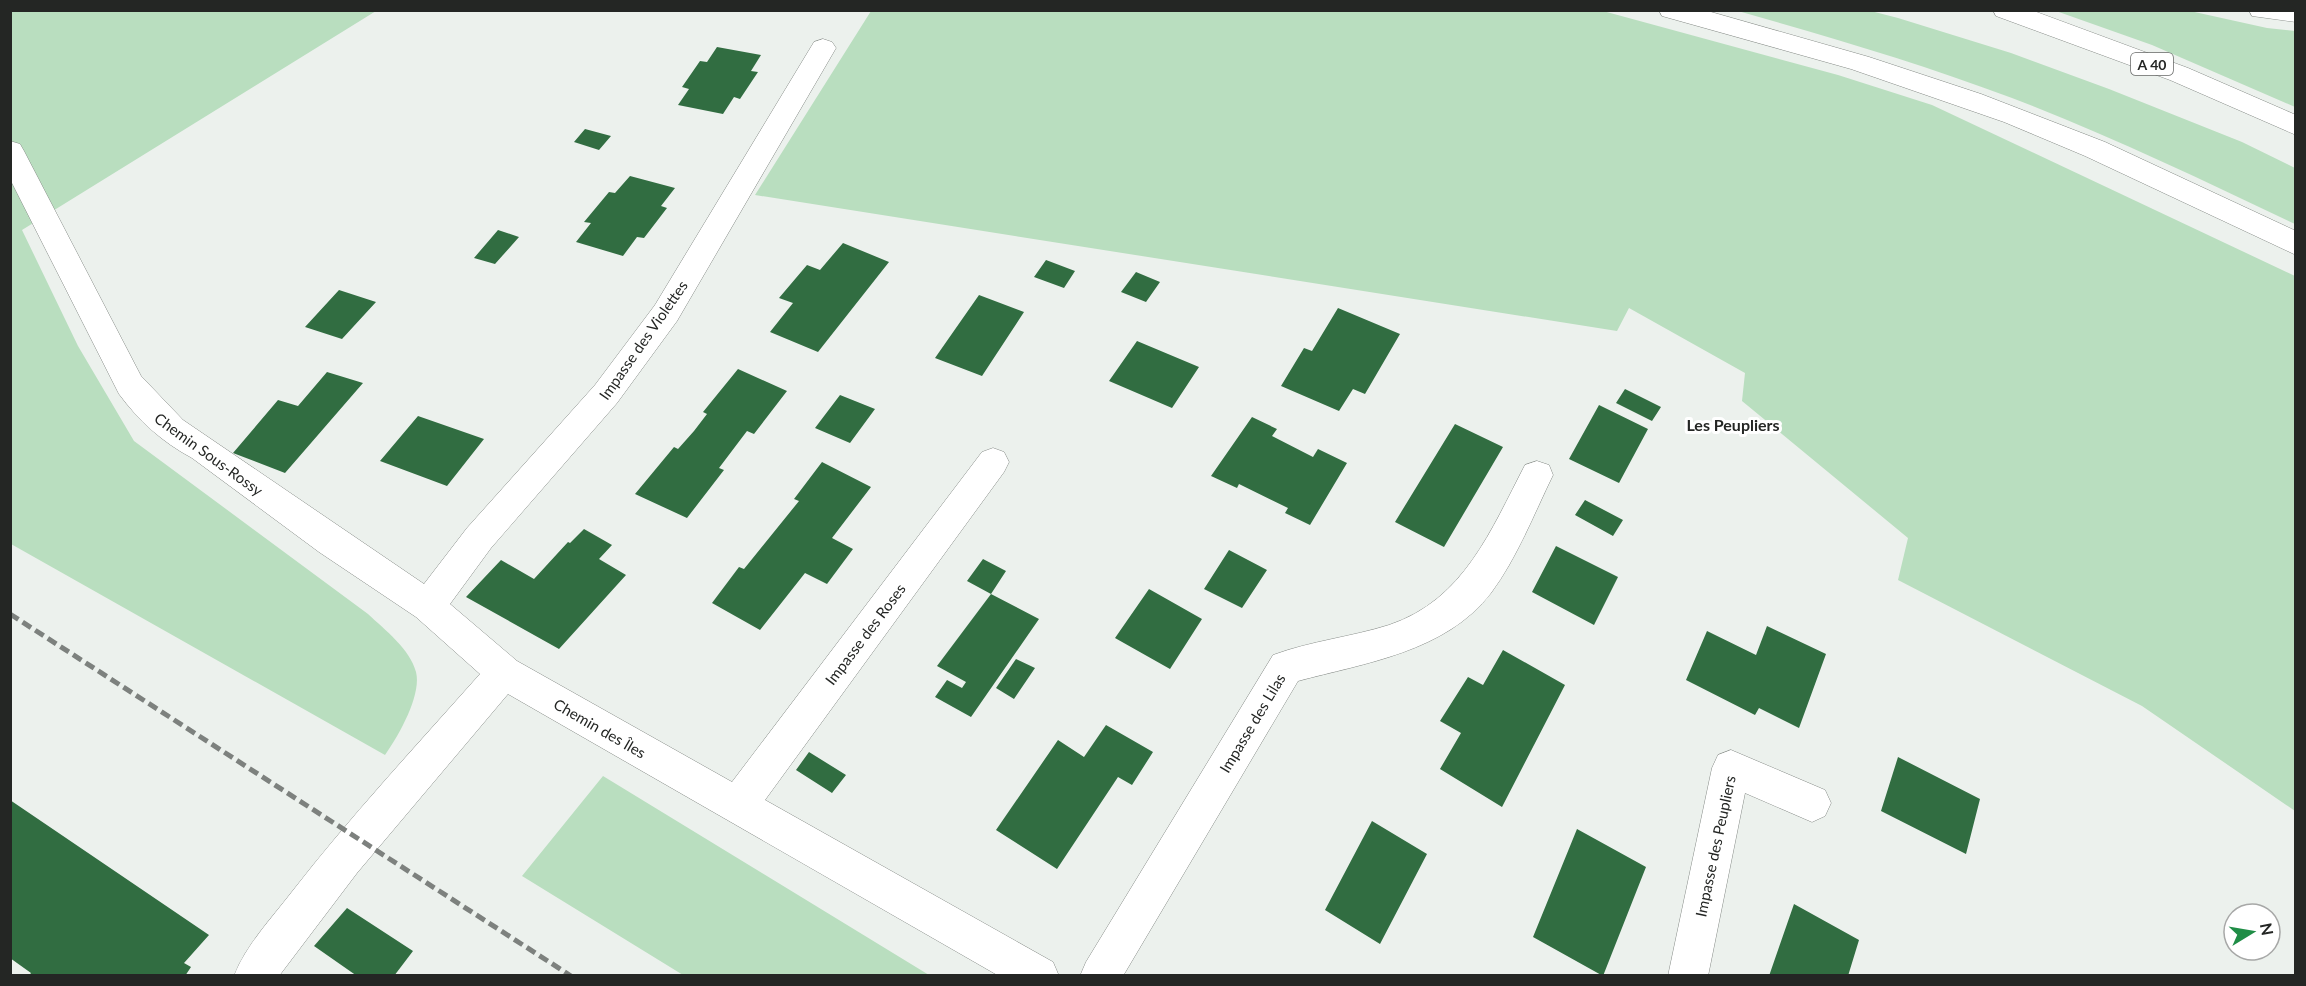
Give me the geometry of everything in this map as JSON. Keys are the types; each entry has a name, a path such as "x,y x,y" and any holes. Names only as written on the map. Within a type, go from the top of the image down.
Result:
{"main road":[{"path":"1671,10 1821,51 1972,100 2057,133 2295,244"},
{"name":"A 40","path":"2005,10 2179,74 2295,126"},
{"path":"2261,10 2295,14"},
{"name":"Impasse des Violettes","path":"428,606 479,538 606,394 666,313 824,48"},
{"name":"Chemin Sous-Rossy","path":"10,151 130,385 148,409 178,435 203,449 331,542 428,606 504,673"},
{"name":"Impasse des Roses","path":"738,805 993,462"},
{"name":"Impasse des Lilas","path":"1100,975 1286,667 1417,632 1454,608 1478,582 1537,475"},
{"path":"254,975 286,930 359,840 504,673"},
{"name":"Chemin des Îles","path":"504,673 1039,975"},
{"name":"Impasse des Peupliers","path":"1688,975 1731,768 1812,802"}],"green space":[{"path":"1867,10 2011,53 2109,89 2242,142 2295,168 2295,224 2120,143 2012,98 1876,51 1738,11"},
{"path":"11,11 376,11 22,230 78,346 134,441 368,614 396,640 408,655 416,672 416,692 408,715 385,755 11,544"},
{"path":"871,11 1603,11 1838,75 1932,105 2295,276 2295,811 2142,706 1898,580 1908,538 1742,401 1745,373 1629,308 1617,331 755,195"},
{"path":"2056,11 2190,11 2267,28 2295,31 2295,107 2152,45"},
{"path":"603,776 929,975 683,975 522,876"}],"building":[{"path":"717,47 761,55 751,71 758,72 740,99 734,97 723,114 678,105 689,89 682,87 700,61 707,62"},
{"path":"585,129 611,136 599,150 574,142"},
{"path":"630,176 675,188 661,206 667,208 644,238 637,237 623,256 576,242 591,223 584,222 609,192 615,193"},
{"path":"498,230 519,237 495,264 474,258"},
{"path":"843,243 889,262 818,352 770,332 793,303 779,298 807,265 820,270"},
{"path":"1046,260 1075,271 1064,288 1034,277"},
{"path":"1136,272 1160,282 1146,302 1121,292"},
{"path":"339,290 376,302 342,339 305,327"},
{"path":"979,295 1024,312 982,376 935,358"},
{"path":"1338,308 1400,334 1365,394 1353,389 1339,411 1281,386 1304,348 1312,351"},
{"path":"1137,341 1199,367 1172,408 1109,381"},
{"path":"738,369 787,391 754,434 747,431 719,468 724,470 687,518 635,494 674,447 678,449 694,431 707,414 703,412"},
{"path":"327,372 363,383 285,473 233,453 278,400 298,406"},
{"path":"1625,389 1661,407 1652,421 1616,403"},
{"path":"840,395 875,409 850,443 815,428"},
{"path":"1599,405 1648,429 1619,483 1569,459"},
{"path":"418,416 484,439 447,486 380,461"},
{"path":"1252,417 1277,429 1272,436 1313,457 1318,449 1347,463 1310,525 1285,513 1288,508 1239,484 1237,488 1211,476"},
{"path":"1455,424 1503,447 1444,547 1395,522"},
{"path":"822,462 871,487 832,538 853,549 827,584 805,573 760,630 712,603 739,567 744,569 799,501 794,499"},
{"path":"1585,500 1623,520 1613,536 1575,515"},
{"path":"584,529 612,545 599,559 626,575 559,649 466,597 501,560 534,579 568,542 570,543"},
{"path":"1556,546 1618,577 1594,625 1532,592"},
{"path":"1229,550 1267,570 1242,608 1204,589"},
{"path":"983,559 1006,571 991,594 967,581"},
{"path":"1149,589 1202,619 1170,669 1115,638"},
{"path":"991,594 1039,619 971,717 935,697 947,680 962,688 966,682 937,666"},
{"path":"1767,626 1826,654 1799,728 1759,708 1755,715 1686,680 1707,631 1756,655"},
{"path":"1503,650 1565,685 1502,807 1440,769 1461,733 1440,721 1468,677 1483,685"},
{"path":"1016,659 1035,668 1014,699 996,688"},
{"path":"1106,725 1153,752 1132,785 1118,777 1057,869 996,830 1058,740 1084,757"},
{"path":"809,752 846,775 832,793 796,770"},
{"path":"1898,757 1980,799 1966,854 1881,811"},
{"path":"10,800 209,935 184,963 191,967 185,976 29,976 31,973 10,958"},
{"path":"1372,821 1427,854 1380,944 1325,910"},
{"path":"1577,829 1646,867 1603,976 1533,937"},
{"path":"1794,904 1859,940 1848,976 1769,976"},
{"path":"347,908 413,951 394,976 357,976 314,946"}],"railway":[{"path":"10,614 571,976"}],"district":[{"name":"Les Peupliers","path":"1733,424"}]}
